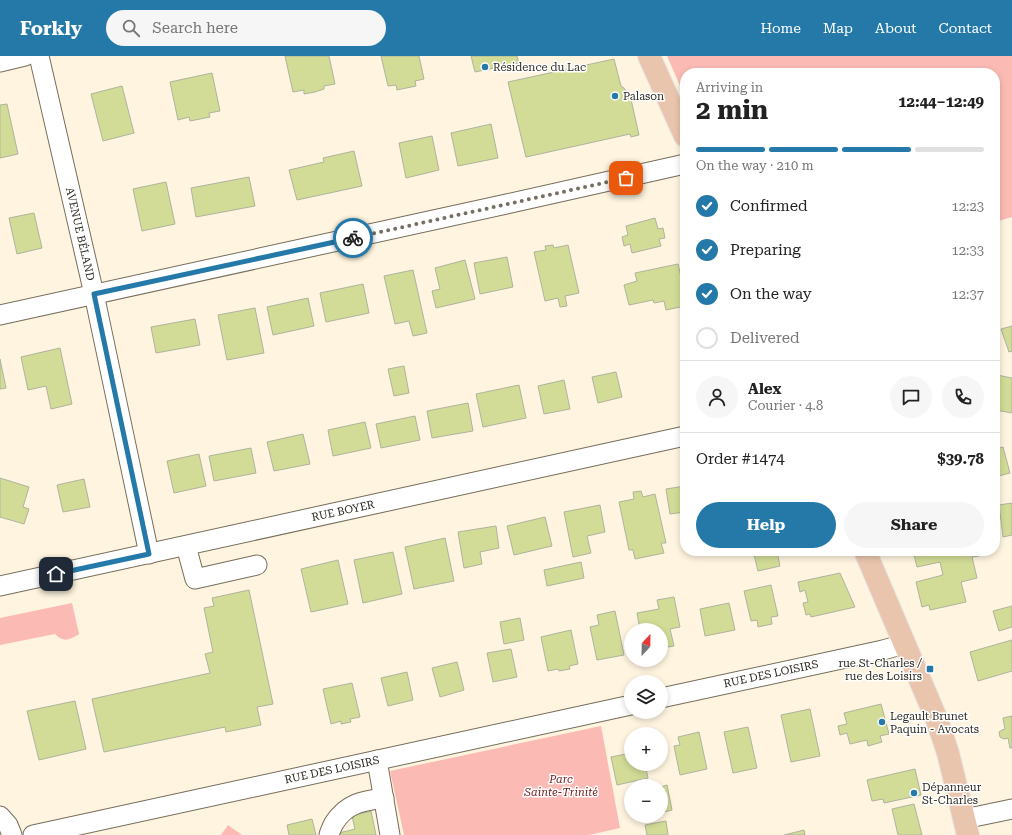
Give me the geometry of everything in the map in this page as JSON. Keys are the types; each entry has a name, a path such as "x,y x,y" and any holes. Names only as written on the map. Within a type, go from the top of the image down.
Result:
{"main road":[{"path":"649,56 680,125"},
{"path":"867,556 937,720 948,753 966,827"}],"street":[{"path":"0,62 25,56"},
{"name":"AVENUE BÉLAND","path":"39,56 94,294 149,554"},
{"path":"0,315 680,165"},
{"name":"RUE BOYER","path":"0,586 680,437"},
{"path":"186,546 195,579 257,565"},
{"name":"RUE DES LOISIRS","path":"668,696 883,650 904,644"},
{"name":"RUE DES LOISIRS","path":"33,835 624,707"},
{"path":"377,760 390,835"},
{"path":"329,835 338,817 344,810 364,801 384,798"},
{"path":"966,827 1012,809"},
{"path":"0,816 8,825 12,835"}],"green space":[{"path":"667,56 1012,56 1012,217 1000,221 1000,68 680,68 680,86"},
{"path":"72,603 79,634 76,636 64,640 55,634 0,645 0,618"},
{"name":"Parc Sainte-Trinité","path":"601,726 620,828 589,835 404,835 390,771"},
{"path":"228,825 242,835 221,835"}],"building":[{"path":"285,56 329,56 335,84 324,86 324,89 315,92 304,94 304,90 293,92"},
{"path":"381,56 419,56 424,79 415,81 416,86 397,90 396,85 388,86"},
{"name":"Résidence du Lac","path":"471,56 517,56 519,63 475,72"},
{"path":"614,59 621,86 630,95 639,135 631,137 630,134 526,157 508,82"},
{"path":"212,73 220,111 209,113 210,117 190,121 189,117 178,120 170,82"},
{"path":"122,86 134,133 103,141 91,94"},
{"path":"7,104 18,154 0,158 0,105"},
{"path":"491,124 498,158 458,166 451,133"},
{"path":"432,136 439,170 406,178 399,143"},
{"path":"354,151 362,186 297,200 289,170 324,162 323,158"},
{"path":"249,177 255,206 196,217 191,188"},
{"path":"166,182 175,224 142,231 133,189"},
{"path":"34,213 42,248 17,254 9,218"},
{"path":"655,218 658,229 663,228 665,238 659,239 661,246 632,253 630,244 624,246 622,237 628,235 626,226"},
{"path":"553,245 554,248 568,245 579,293 565,296 567,306 560,307 558,298 545,301 534,252 546,250 545,246"},
{"path":"507,257 513,287 480,294 474,263"},
{"path":"465,260 475,299 436,308 432,291 440,289 435,268"},
{"path":"678,264 680,273 680,307 666,310 664,301 654,303 653,300 629,305 624,285 637,281 635,273"},
{"path":"413,270 427,333 413,336 409,321 395,324 384,276"},
{"path":"363,284 369,313 326,322 320,293"},
{"path":"308,298 314,326 273,335 267,307"},
{"path":"255,308 264,353 227,360 218,315"},
{"path":"195,319 200,345 156,353 151,327"},
{"path":"1012,326 1012,351 1009,352 1001,329"},
{"path":"60,348 72,404 51,409 46,386 28,390 21,357"},
{"path":"0,359 6,388 0,389"},
{"path":"404,366 409,393 394,396 388,369"},
{"path":"616,372 622,397 598,403 592,377"},
{"path":"1000,376 1012,378 1012,413 1000,411"},
{"path":"564,380 570,409 544,414 538,386"},
{"path":"519,385 526,418 483,427 476,394"},
{"path":"468,403 473,431 432,438 427,411"},
{"path":"415,416 420,440 381,448 376,424"},
{"path":"365,422 371,448 333,456 328,430"},
{"path":"303,434 310,464 274,471 267,442"},
{"path":"1003,447 1010,473 1000,476 1000,448"},
{"path":"251,448 256,473 214,481 209,456"},
{"path":"199,454 206,486 174,493 167,461"},
{"path":"0,478 29,487 23,507 29,509 24,524 0,517"},
{"path":"84,479 90,507 63,512 57,485"},
{"path":"680,487 680,513 670,514 666,489"},
{"path":"641,491 643,497 655,494 666,543 661,543 664,553 635,559 633,550 629,550 619,502 634,499 633,492"},
{"path":"1012,503 1012,535 1003,537 1000,505"},
{"path":"600,505 605,532 587,536 591,553 573,557 564,512"},
{"path":"545,517 552,546 514,555 507,526"},
{"path":"496,526 499,548 480,552 482,564 464,568 458,532"},
{"path":"445,538 454,581 414,589 405,547"},
{"path":"393,552 402,594 363,603 354,560"},
{"path":"754,556 778,556 780,566 758,571"},
{"path":"914,556 979,556 972,557 977,578 961,582 966,602 930,610 929,605 922,607 916,582 943,575 940,562 917,567"},
{"path":"338,560 348,604 311,612 301,569"},
{"path":"581,562 584,578 547,586 544,570"},
{"path":"840,573 855,607 811,617 810,614 806,615 803,603 808,602 805,590 800,592 798,582"},
{"path":"771,585 778,616 771,617 772,624 758,627 757,620 751,621 744,591"},
{"path":"249,590 273,704 257,707 261,725 226,732 225,727 104,752 92,699 210,673 205,654 213,652 204,608 214,606 212,598"},
{"path":"674,597 680,627 670,629 674,646 668,647 668,623 639,623 637,613 659,609 657,600"},
{"path":"729,603 735,630 705,636 700,609"},
{"path":"1012,606 1012,627 999,631 993,611"},
{"path":"615,611 624,655 597,660 590,627 599,625 597,615"},
{"path":"520,618 524,640 504,644 500,622"},
{"path":"571,630 578,664 569,666 570,669 548,671 541,637"},
{"path":"1012,640 1012,671 978,681 970,652"},
{"path":"511,649 517,677 493,682 487,653"},
{"path":"457,662 464,690 440,697 432,668"},
{"path":"407,672 413,700 388,706 381,678"},
{"path":"352,683 360,717 350,719 351,722 341,724 341,721 331,724 323,689"},
{"path":"75,701 86,749 39,760 27,711"},
{"path":"881,704 889,734 880,736 882,742 868,746 867,740 850,744 847,733 840,735 838,726 847,724 844,713"},
{"path":"810,709 820,756 791,762 781,715"},
{"path":"1012,716 1012,748 1010,748 1008,738 1004,739 1000,737 999,732 1005,729 1003,718"},
{"path":"748,727 757,768 733,773 724,732"},
{"path":"699,732 707,769 680,775 674,746 680,745 678,737"},
{"path":"624,754 624,771 646,771 648,778 624,779 624,783 617,785 611,757"},
{"path":"915,769 921,795 884,803 883,799 872,801 867,780"},
{"path":"668,790 672,810 668,811"},
{"path":"914,804 922,835 898,835 892,809"},
{"path":"371,811 376,835 339,835 339,833 355,829 352,816"},
{"path":"312,819 316,835 289,835 287,825"},
{"path":"666,823 668,835 647,835 645,825"},
{"path":"804,830 805,835 784,835"}],"way so far":[{"path":"353,238 626,178"}],"place":[{"name":"Résidence du Lac","path":"485,67"},
{"name":"Palason","path":"615,96"},
{"name":"rue St-Charles / rue des Loisirs","path":"930,669"},
{"name":"Legault Brunet Paquin - Avocats","path":"882,722"},
{"name":"Dépanneur St-Charles","path":"914,793"}],"route":[{"path":"56,574 149,554 94,294 353,238"}]}
